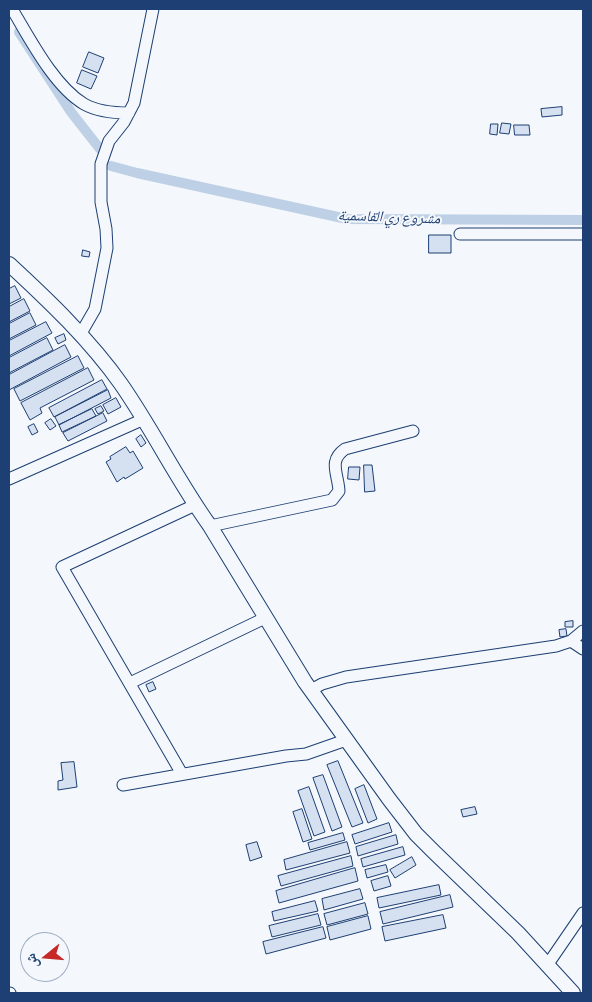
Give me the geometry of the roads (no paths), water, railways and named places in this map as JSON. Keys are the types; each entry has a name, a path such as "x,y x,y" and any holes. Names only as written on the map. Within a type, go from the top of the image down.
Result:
{"main road":[{"path":"9,264 80,335 106,364 144,418 195,504 311,690 416,834 548,964 572,993"}],"street":[{"path":"12,9 38,52 65,90 85,104 108,112 130,113"},
{"path":"80,335 95,309 106,248 106,229 101,202 101,164 108,141 130,113 134,102 153,9"},
{"path":"460,234 583,234"},
{"path":"9,479 144,418"},
{"path":"210,526 332,500 339,491 335,460 337,455 345,449 413,432"},
{"path":"182,774 62,567 195,504"},
{"path":"130,683 265,618"},
{"path":"311,690 322,684 346,677 556,646 570,641 583,631"},
{"path":"570,641 583,649"},
{"path":"123,785 306,754 346,740"},
{"path":"548,964 583,913"}],"waterway":[{"name":"مشروع ري القاسمية","path":"19,32 71,112 100,149"},
{"name":"مشروع ري القاسمية","path":"111,166 347,219 583,220"}]}
